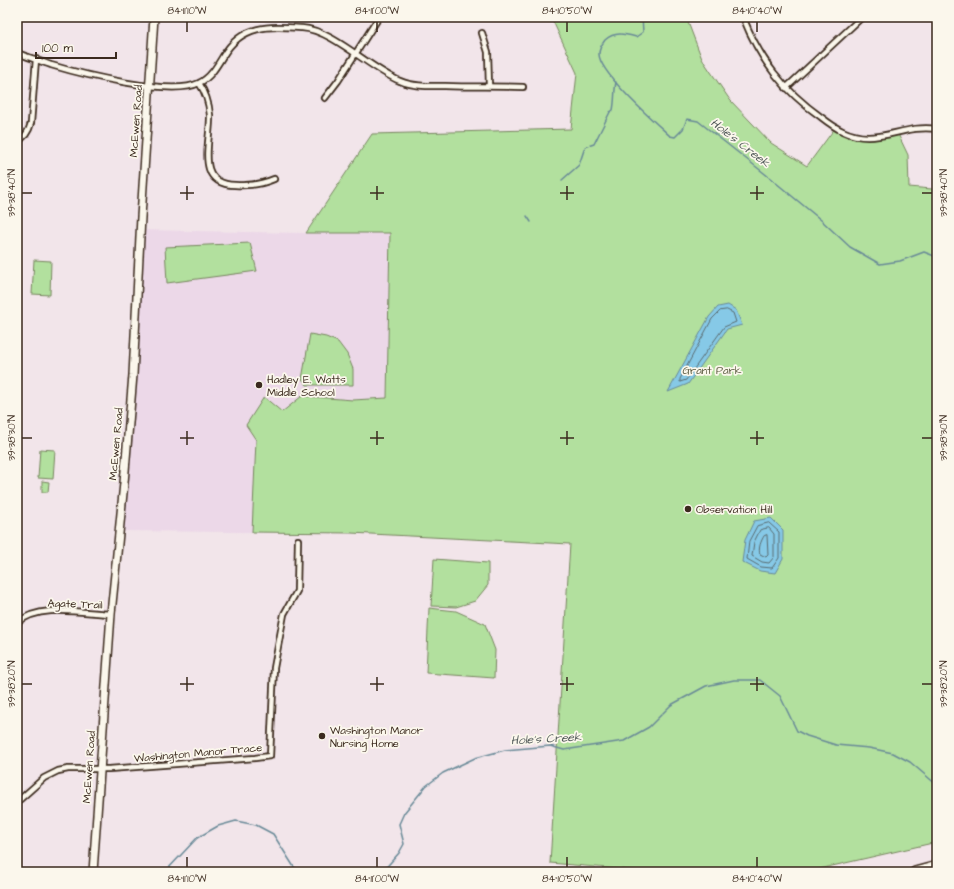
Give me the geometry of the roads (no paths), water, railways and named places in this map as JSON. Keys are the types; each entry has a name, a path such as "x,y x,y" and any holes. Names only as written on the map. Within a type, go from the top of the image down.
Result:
{"highway":[{"path":"915,872 937,866"}],"street":[{"name":"McEwen Road","path":"93,872 111,614 133,375 154,17"},
{"path":"325,98 379,17"},
{"path":"744,17 756,46 772,72 786,88 809,109 836,128 851,135 867,137 912,128 937,129"},
{"path":"786,88 862,17"},
{"path":"17,52 76,72 150,86 177,88 199,83 212,73 227,50 243,34 259,28 304,28 321,32 394,78 412,85 523,87"},
{"path":"482,33 488,52 489,86"},
{"path":"17,141 24,137 28,132 31,123 36,59"},
{"path":"199,83 205,94 209,109 207,164 213,177 217,181 226,185 251,186 262,184 274,179"},
{"name":"Washington Manor Trace","path":"99,769 270,756 274,668 284,614 297,591 298,540"},
{"name":"Agate Trail","path":"17,623 28,615 45,611 111,614"},
{"path":"17,802 44,778 58,771 76,768 99,769"}],"water":[{"path":"728,305 736,310 742,325 727,329 688,384 668,392 709,317 718,307"},
{"path":"771,518 783,530 783,559 775,573 760,571 742,562 745,540 754,521"}],"waterway":[{"name":"Hole's Creek","path":"642,17 643,32 636,37 620,34 613,35 605,40 599,54 601,62 618,85 670,136 675,137 683,129 687,119 698,121 821,220 850,247 880,264 900,261 924,252 937,257"},
{"path":"562,180 579,165 585,147 594,144 610,112 613,110 616,82"},
{"path":"527,216 531,222"},
{"name":"Hole's Creek","path":"380,872 382,872 399,853 404,844 399,824 404,813 426,786 443,773 475,758 505,750 550,746 564,750 624,741 649,727 671,705 706,686 734,680 760,680 780,696 797,731 807,736 836,745 869,748 893,753 910,762 937,785"},
{"name":"Hole's Creek","path":"165,872 197,838 218,826 236,821 256,825 273,834 294,867 301,872"}],"place":[{"name":"Hadley E. Watts Middle School","path":"259,385"},
{"name":"Observation Hill","path":"688,509"},
{"name":"Washington Manor Nursing Home","path":"322,736"}],"park label":[{"name":"Grant Park","path":"712,370"}]}
